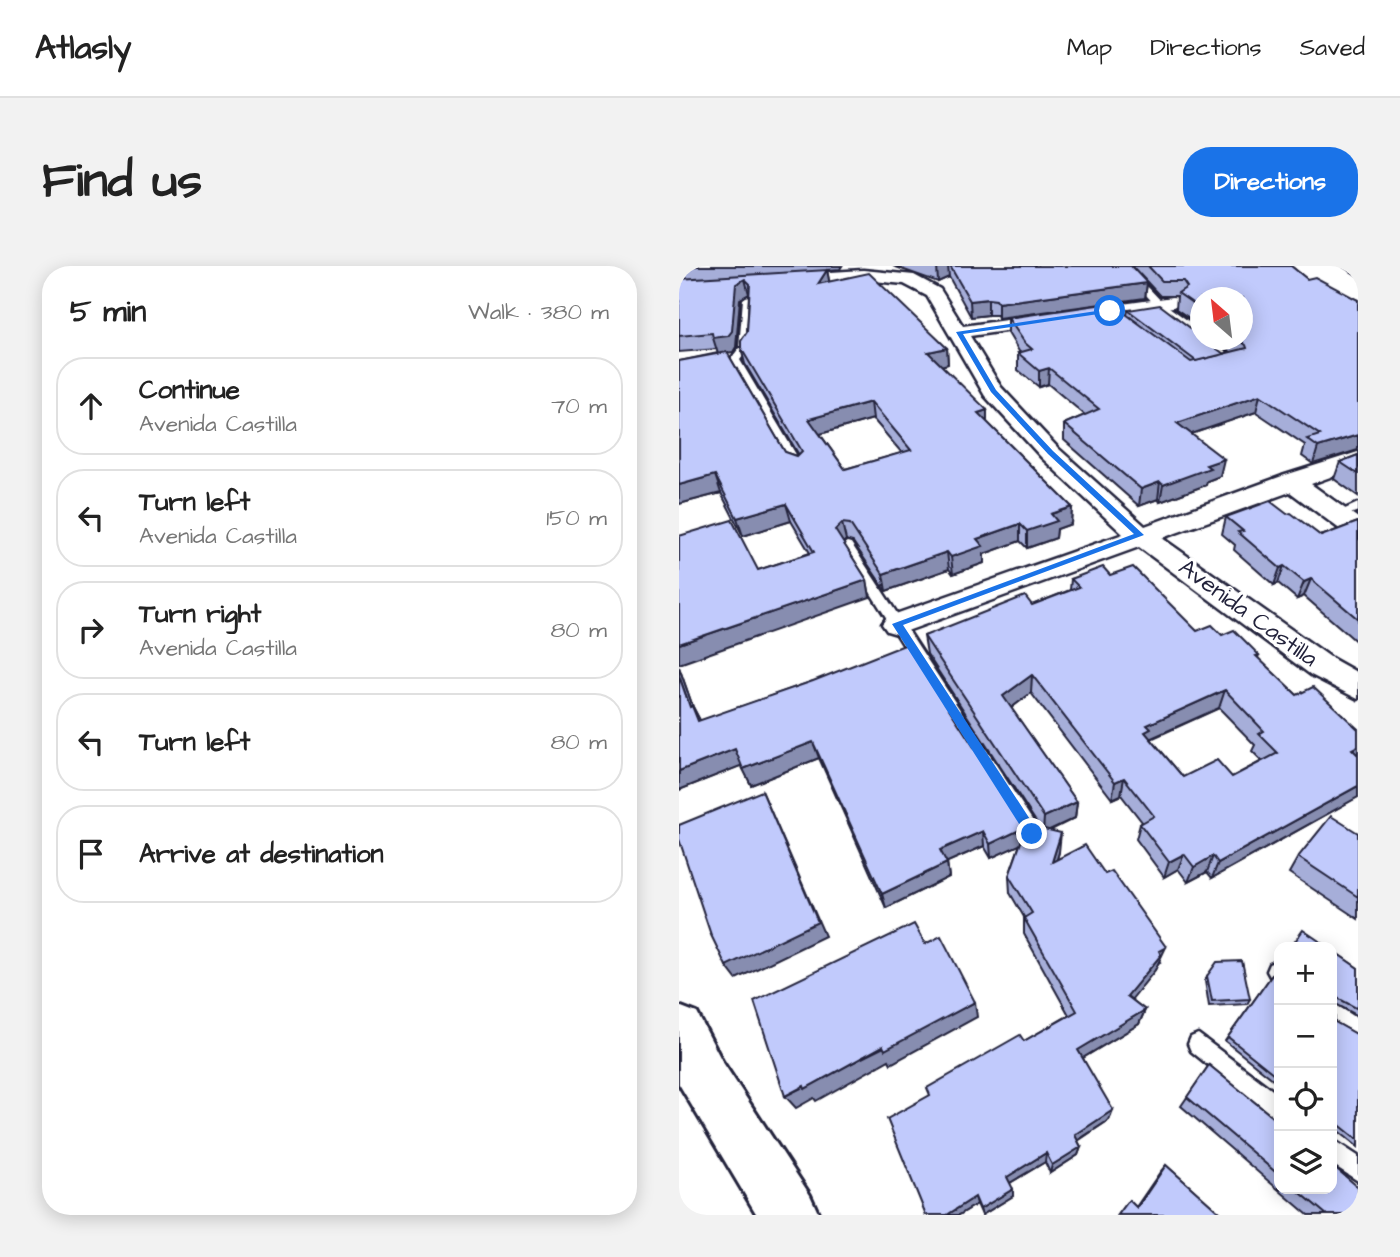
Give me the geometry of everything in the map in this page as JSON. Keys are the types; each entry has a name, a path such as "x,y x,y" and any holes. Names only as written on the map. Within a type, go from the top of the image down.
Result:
{"street":[{"path":"1353,266 1358,269"},
{"name":"Avenida Castilla","path":"755,286 866,270 908,279 934,293 993,391 1050,453 1140,535 1322,667 1358,687"},
{"path":"959,332 1115,315 1166,303"},
{"path":"713,363 735,360"},
{"name":"Avenida Castilla","path":"897,624 1358,459"},
{"path":"1291,481 1351,517"},
{"path":"679,1031 704,1079 790,1215"}],"lane":[{"path":"1124,266 1190,325"},
{"path":"755,286 744,348 735,360 798,468"},
{"path":"1219,350 1236,363 1222,367"},
{"path":"846,546 1032,834"},
{"path":"1337,1016 1358,1031"},
{"path":"1198,1044 1274,1104"},
{"path":"1337,1154 1358,1170"}],"building":[{"path":"950,266 1131,266 1147,283 998,303 988,299 970,301"},
{"path":"1148,266 1291,266 1307,279 1315,277 1358,300 1358,435 1318,447 1307,439 1320,435 1260,395 1177,423 1224,459 1206,465 1210,468 1163,485 1160,482 1141,489 1064,424 1099,409 1049,368 1039,371 1018,353 1032,349 1008,318 1111,303 1191,362 1239,350 1253,350 1253,287 1190,287 1190,301 1178,293 1187,287 1183,281 1162,281"},
{"path":"827,270 818,284 869,273 947,348 928,352 987,410 978,413 1072,507 1051,514 1057,521 1027,531 1020,524 977,539 983,546 951,557 947,552 883,574 850,524 842,523 835,530 867,580 679,644 679,536 732,520 758,570 814,552 786,504 737,518 715,475 679,485 679,361 727,352 785,452 797,456 802,451 741,348 741,341 747,332 750,284 745,279 736,284 732,331 728,336 713,338 712,333 679,336 679,279","holes":["871,402 911,450 845,469 809,419"]},
{"path":"1160,305 1190,328 1190,350 1219,350 1224,354 1196,361 1128,310"},
{"path":"1358,455 1358,474 1340,462"},
{"path":"1270,501 1321,536 1358,522 1358,619 1311,579 1304,582 1284,566 1280,568 1238,532 1243,531 1226,517"},
{"path":"1103,567 1110,575 1133,567 1197,631 1212,625 1222,635 1234,630 1259,655 1256,656 1297,695 1313,687 1358,729 1358,746 1352,749 1358,755 1358,786 1218,863 1213,856 1194,867 1184,854 1169,862 1140,824 1154,816 1124,778 1115,782 1032,675 1003,696 1077,802 1044,817 924,636 1025,596 1032,605 1079,587 1071,579","holes":["1225,690 1264,731 1259,734 1278,753 1232,777 1217,760 1183,777 1145,732 1151,729 1147,725"]},
{"path":"907,644 1026,827 990,844 983,831 940,850 947,863 882,894 813,742 743,769 735,749 679,771 679,676 698,721 813,681"},
{"path":"762,791 818,922 726,966 711,935 679,839 679,825"},
{"path":"1331,816 1358,833 1358,897 1298,857"},
{"path":"1027,825 1061,833 1052,862 1085,845 1105,874 1112,871 1166,947 1159,951 1161,955 1127,996 1145,1010 1078,1050 1113,1110 1075,1135 1081,1147 1052,1165 1046,1153 1007,1177 1013,1189 980,1209 975,1197 947,1215 926,1215 887,1119 930,1095 927,1088 1020,1035 1024,1041 1077,1011 1024,918 1032,913 1009,876"},
{"path":"914,924 925,944 941,936 975,1002 885,1050 883,1046 805,1089 804,1086 785,1096 754,1001"},
{"path":"1303,930 1321,942 1295,942"},
{"path":"1337,953 1358,968 1358,1009 1337,998"},
{"path":"1242,961 1250,999 1212,1001 1207,976 1217,962"},
{"path":"1272,975 1274,976 1274,1074 1228,1037"},
{"path":"1337,1023 1358,1035 1358,1140 1337,1123"},
{"path":"1209,1065 1274,1118 1274,1171 1187,1097"},
{"path":"1166,1165 1222,1215 1118,1215 1129,1200 1137,1208"},
{"path":"1337,1169 1358,1187 1358,1215 1327,1215 1302,1194 1337,1194"}],"route":[{"path":"1032,834 897,624 1140,535 1050,453 993,391 959,332 1110,311"}]}
